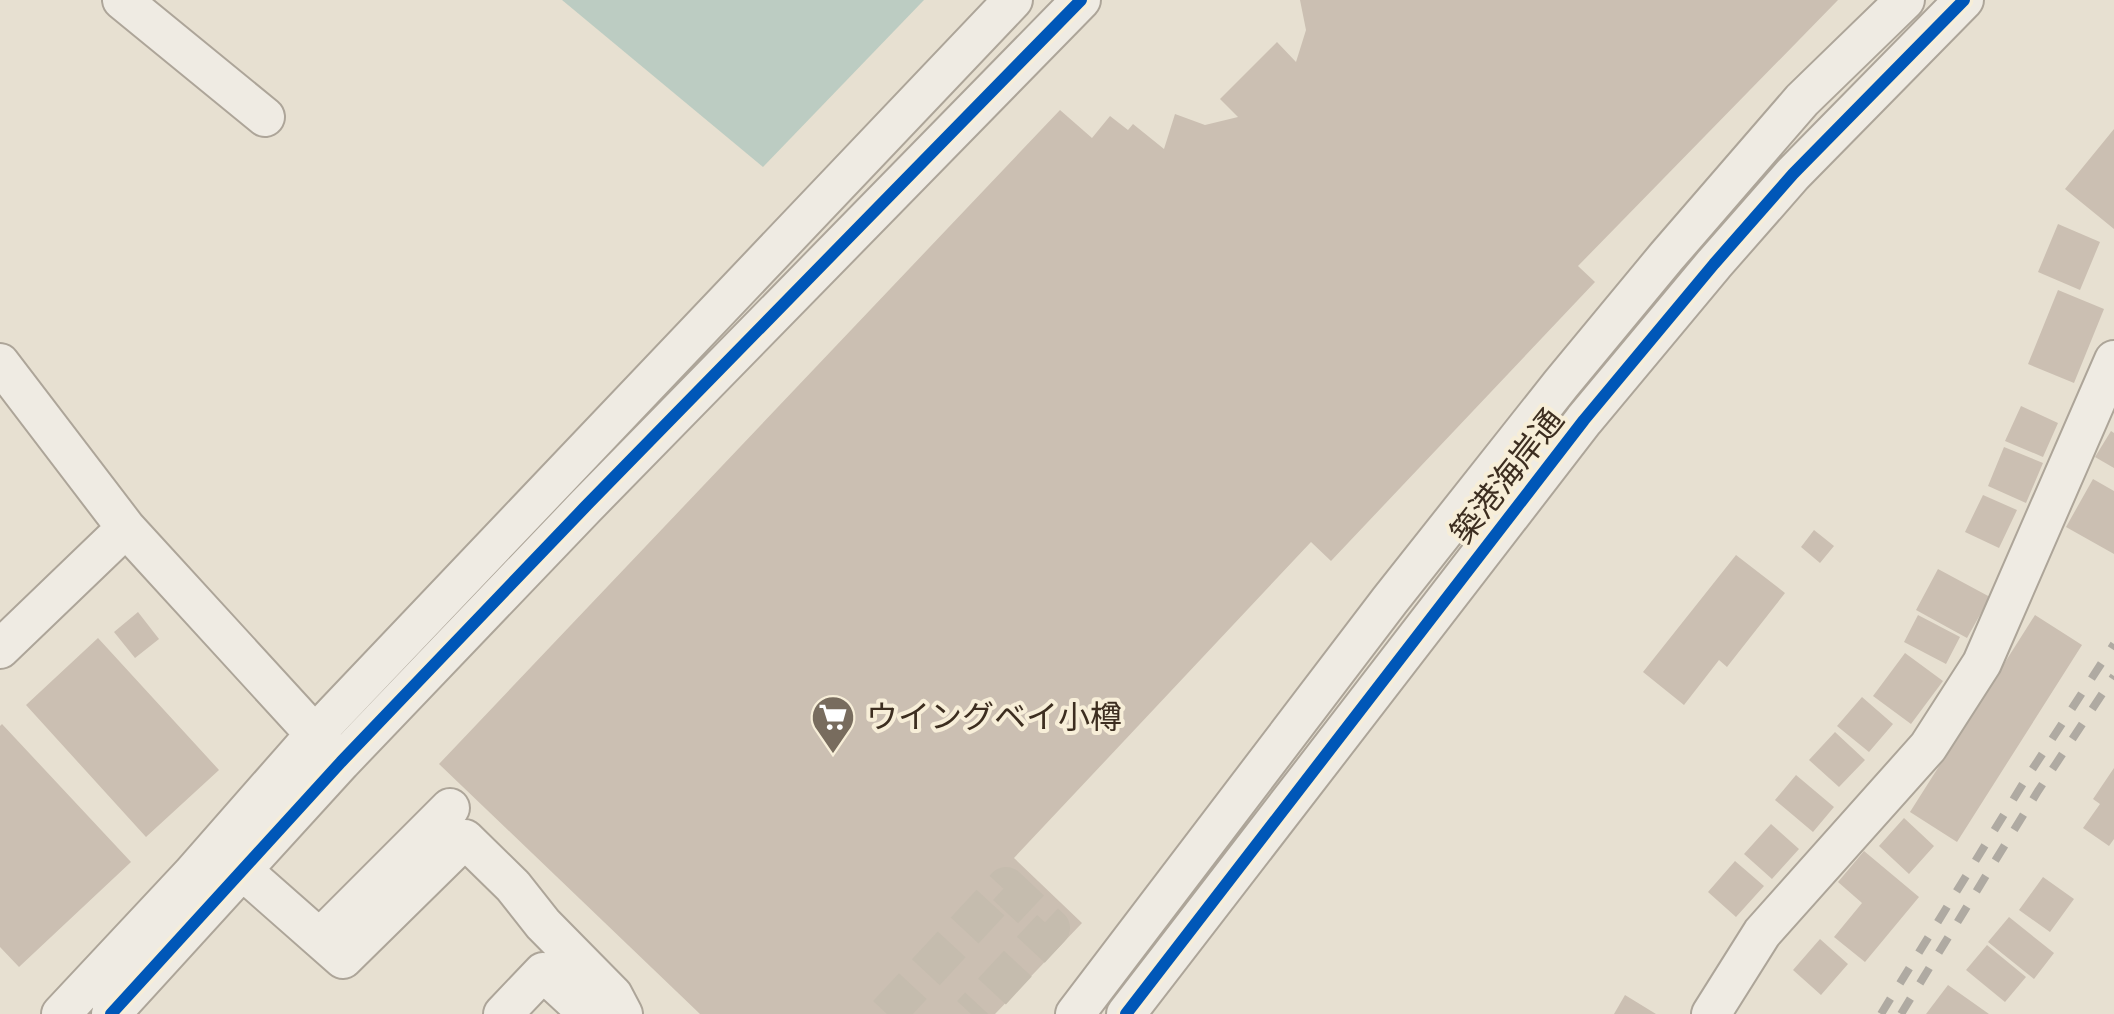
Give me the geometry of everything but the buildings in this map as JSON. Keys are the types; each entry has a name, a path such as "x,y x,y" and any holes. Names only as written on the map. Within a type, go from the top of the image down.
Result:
{"street":[{"path":"122,0 265,117"},
{"path":"61,1014 315,734 1013,0"},
{"path":"111,1014 341,762 1082,0"},
{"name":"築港海岸通","path":"1076,1013 1390,600 1561,384 1802,100 1905,0"},
{"name":"築港海岸通","path":"1126,1014 1608,391 1794,174 1964,0"},
{"path":"1711,1014 1762,933 1928,747 1982,662 2114,360"},
{"path":"0,363 126,528 341,762"},
{"path":"0,649 126,528"},
{"path":"320,938 450,808"},
{"path":"242,870 343,959 465,839 613,995 623,1014"},
{"path":"503,1014 542,972 581,1007 615,1014"}],"shaded area":[{"path":"562,0 924,0 763,167"}],"tunnel":[{"path":"887,1014 1006,886 1051,928 971,1014"}],"railway":[{"path":"1881,1014 2114,644"},
{"path":"1901,1014 2114,676"}],"cycle path":[{"path":"111,1014 341,762 1081,0"},
{"path":"1126,1014 1584,420 1793,174 1964,0"}],"place":[{"name":"ウイングベイ小樽","path":"833,755"}]}
